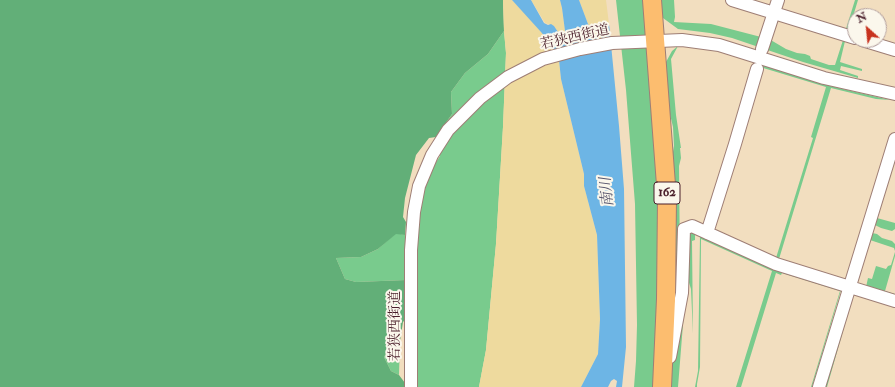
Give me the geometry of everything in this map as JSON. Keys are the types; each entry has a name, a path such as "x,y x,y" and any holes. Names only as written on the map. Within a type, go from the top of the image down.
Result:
{"highway":[{"name":"162","path":"652,0 652,41 667,198 667,252 662,387"}],"street":[{"path":"732,0 847,36"},
{"path":"762,49 778,0"},
{"name":"若狭西街道","path":"411,387 412,224 419,186 432,155 448,130 471,106 490,90 517,72 543,59 568,52 612,44 691,40 719,45 824,78 895,94"},
{"path":"707,233 757,69"},
{"path":"819,387 895,139"},
{"path":"663,369 667,367 670,356 682,293 684,229 692,226 776,264 895,301"}],"green space":[{"path":"0,0 503,0 504,31 488,54 465,73 451,92 452,114 436,137 429,138 416,155 405,198 403,217 406,222 405,235 396,234 378,249 361,257 336,258 345,279 356,282 406,280 405,320 403,322 400,341 390,347 384,357 391,371 399,375 405,383 405,387 0,387"},
{"path":"616,0 647,0 663,197 658,387 634,387 637,325 635,204 626,90"},
{"path":"660,0 674,0 674,22 711,24 761,37 757,44 766,47 769,39 786,49 805,54 810,56 811,59 829,65 835,65 844,37 846,37 840,62 862,69 862,71 841,66 840,70 858,76 858,78 803,62 732,38 710,33 678,29 663,18 663,14 661,14"},
{"path":"855,0 858,0 856,8 852,8"},
{"path":"504,31 506,53 496,244 486,350 479,387 416,387 416,266 419,212 425,186 431,170 440,156 436,137 452,114 451,92 465,73 488,54"},
{"path":"678,46 671,59 676,115 681,148 679,166 680,268 668,353 671,163 674,146 673,127 669,110 666,62 672,51"},
{"path":"761,64 826,85 890,100 876,99 831,88 779,259 776,258 813,138 811,137 826,87 760,67"},
{"path":"877,218 895,223 895,229 892,231 875,225"},
{"path":"692,232 695,234 695,240 692,241 693,334 691,289 686,273 687,235"},
{"path":"396,233 405,235 406,280 356,282 345,279 336,258 361,257 378,249"},
{"path":"872,233 892,241 895,244 895,251 894,248 870,240"},
{"path":"700,236 772,269 841,290 812,387 840,291 782,273 781,275 776,273 741,387 736,387 772,271 701,239 700,367 697,387 695,387 698,371"},
{"path":"895,252 885,291 895,295 866,287 868,278 872,279 876,266 886,269 891,265"},
{"path":"685,299 678,387 666,387"},
{"path":"846,317 827,387 825,387"},
{"path":"400,341 399,375 391,371 384,357 390,347"}],"sand":[{"path":"503,0 512,0 533,21 550,43 559,60 561,79 584,174 584,186 597,235 600,319 598,354 581,387 479,387 486,350 496,244 506,53"},
{"path":"531,0 560,0 565,31 570,44 566,45 554,26 545,23"},
{"path":"579,0 606,0 609,24 602,27 601,39 598,39 588,24"}],"water":[{"name":"南川","path":"512,0 531,0 544,23 554,26 568,45 570,44 565,31 560,0 579,0 588,24 598,39 601,39 602,36 602,27 609,24 624,189 626,347 622,387 616,387 617,381 614,379 608,387 581,387 598,354 600,319 597,235 584,186 584,174 561,79 559,60 550,43"}]}
